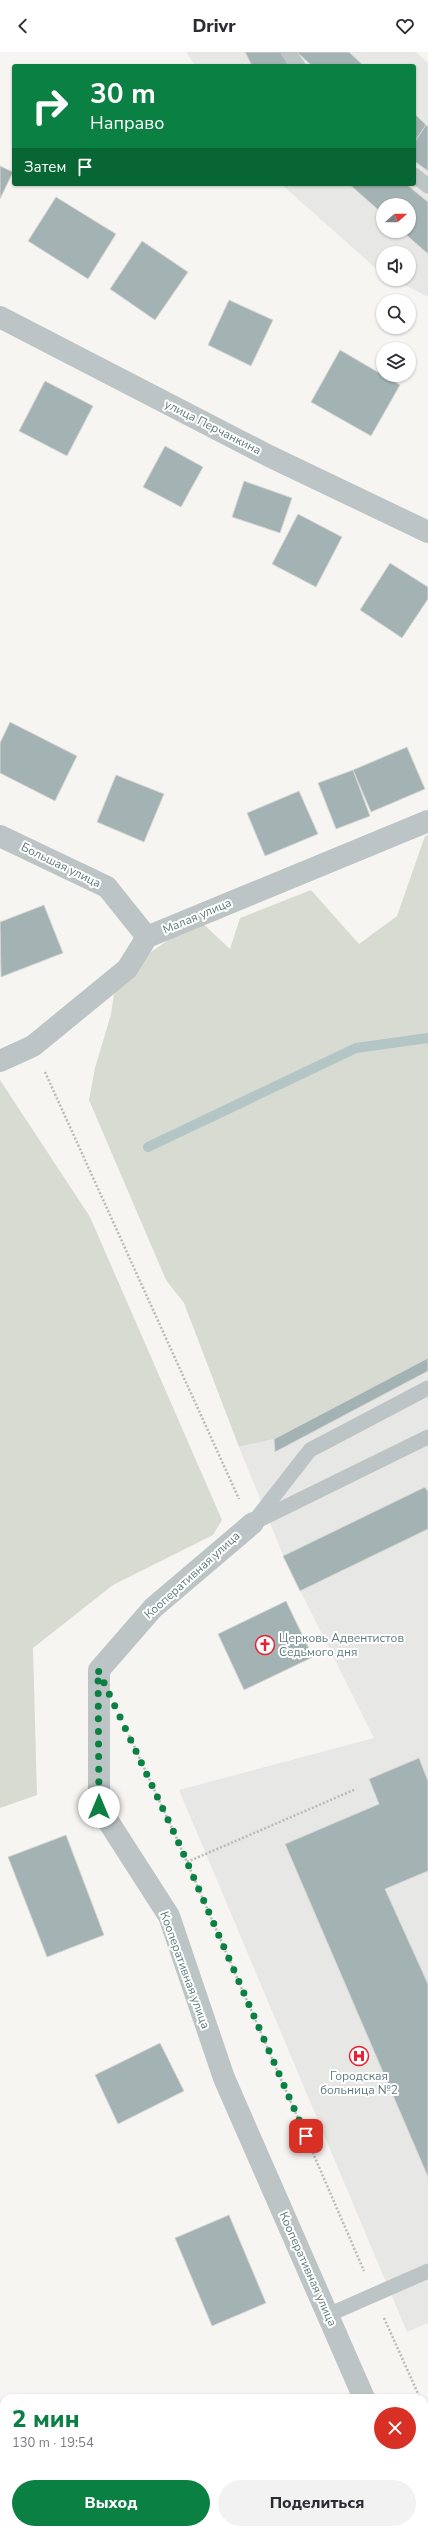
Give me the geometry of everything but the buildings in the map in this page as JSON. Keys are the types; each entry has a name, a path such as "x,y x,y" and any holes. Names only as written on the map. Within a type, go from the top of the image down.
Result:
{"street":[{"name":"улица Перчанкина","path":"0,317 269,456 428,532"},
{"name":"Малая улица","path":"147,937 428,820"},
{"name":"Большая улица","path":"0,836 107,887 147,937"},
{"path":"0,1061 33,1046 127,969 147,937"},
{"name":"Кооперативная улица","path":"253,1523 153,1608 98,1670 99,1807 168,1916 224,2078 362,2394"}],"lane":[{"path":"288,52 297,64"},
{"path":"416,177 428,186"},
{"path":"253,1523 310,1450 428,1388"},
{"path":"253,1523 428,1437"},
{"path":"328,2315 428,2271"}],"path":[{"path":"33,1046 239,1498"},
{"path":"128,1733 187,1862 418,2394"},
{"path":"187,1862 356,1789"}],"shaded area":[{"path":"186,52 416,52 428,63 428,297 407,286 416,286 416,246 376,246 376,268 283,186 416,186 416,64 194,64"},
{"path":"428,835 428,1358 274,1439 239,1447 184,1303 166,1280 89,1100 95,1068 111,1014 114,994 144,957 198,919 230,949 240,918 311,890 359,944 397,916 425,836"},
{"path":"0,1080 90,1217 222,1520 213,1535 113,1585 33,1648 37,1795 0,1808"},
{"name":"Городская больница №2","path":"428,1358 428,2323 407,2332 179,1790 374,1738 285,1560 239,1447 274,1439"}],"waterway":[{"path":"148,1147 356,1048 428,1038"}],"place":[{"name":"Церковь Адвентистов Седьмого дня","path":"265,1645"},
{"name":"Городская больница №2","path":"359,2056"}],"route":[{"path":"99,1807 98,1670 177,1839 306,2136"}]}
